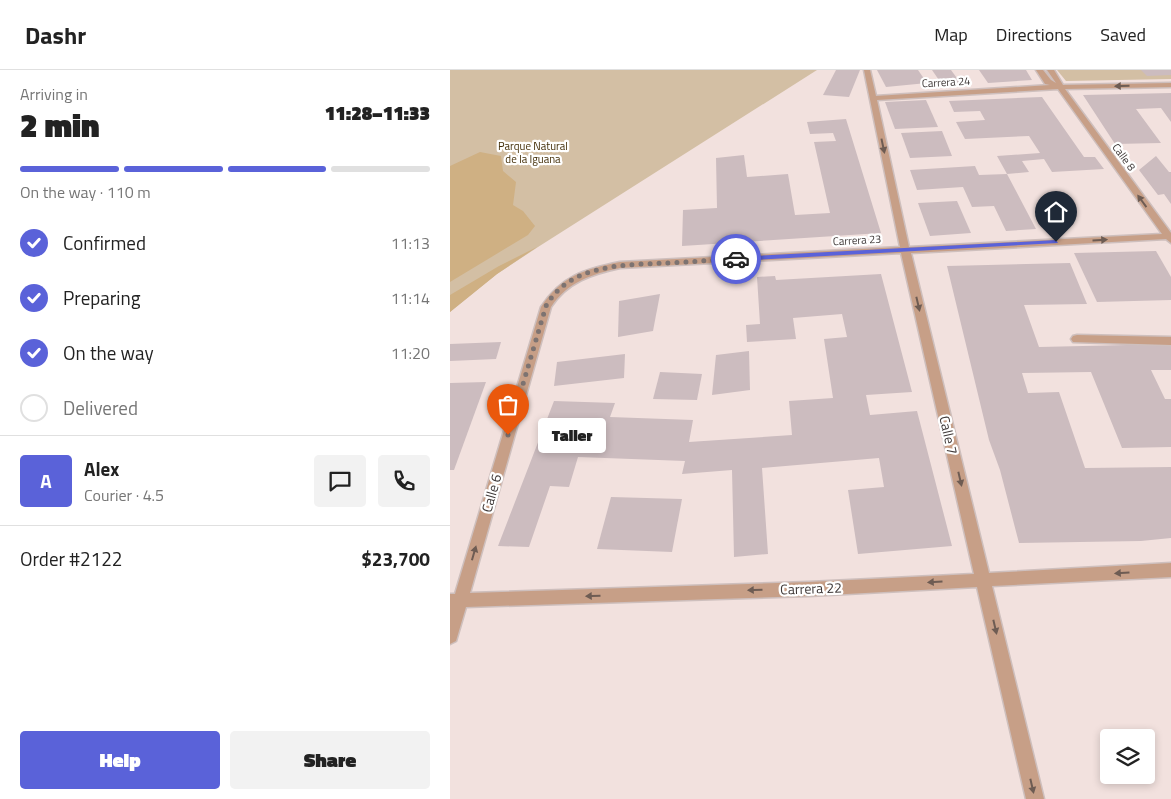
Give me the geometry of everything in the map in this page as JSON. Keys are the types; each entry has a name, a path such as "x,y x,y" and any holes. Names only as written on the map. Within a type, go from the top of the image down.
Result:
{"street":[{"name":"Calle 7","path":"867,70 905,249 1035,799"},
{"name":"Calle 8","path":"1039,70 1048,82 1060,87"},
{"name":"Calle 8","path":"1050,70 1059,81 1060,87 1170,238"},
{"name":"Carrera 24","path":"873,98 1060,87 1171,85"},
{"name":"Carrera 23","path":"552,295 564,284 580,275 620,266 905,249 1170,238"},
{"name":"Calle 6","path":"450,636 455,600 546,306 552,295"},
{"path":"1077,339 1171,342"},
{"name":"Carrera 22","path":"455,600 809,589 1171,570"}],"green space":[{"name":"Parque Natural de la Iguana","path":"450,70 817,70 497,274 450,312"},
{"path":"1057,70 1171,70 1171,79 1066,81"}],"shaded area":[{"path":"480,152 501,156 503,171 516,182 513,205 523,211 535,226 528,235 450,282 450,166"},
{"path":"537,247 497,274 450,312 450,295 499,266"}],"building":[{"path":"836,70 860,70 849,97 823,95"},
{"path":"877,70 918,70 927,83 886,87"},
{"path":"932,70 951,70 962,85 943,86"},
{"path":"979,70 1026,70 1032,80 988,83"},
{"path":"1141,70 1171,70 1171,75 1147,76"},
{"path":"1171,93 1171,122 1161,108 1136,109 1161,143 1115,144 1083,95"},
{"path":"1042,97 1084,157 1095,157 1104,169 1052,172 1044,159 1022,161 1029,172 1007,174 997,156 1040,153 1029,136 965,139 956,122 985,120 980,111 954,112 949,101"},
{"path":"926,100 938,127 895,129 885,102"},
{"path":"846,119 881,233 682,246 683,210 717,208 716,158 744,155 747,177 788,174 795,215 830,213 814,142 836,141 833,133 810,134 807,122"},
{"path":"942,131 952,156 910,158 901,133"},
{"path":"1156,156 1171,172 1171,204 1164,194 1158,195 1139,170"},
{"path":"975,166 979,175 1007,174 1036,229 1006,231 994,206 972,207 963,187 917,190 910,170"},
{"path":"957,201 971,233 930,236 918,203"},
{"path":"1156,251 1171,277 1171,300 1097,302 1074,253"},
{"path":"1070,263 1087,304 1024,305 1039,347 1171,344 1171,370 1151,370 1165,399 1171,399 1171,447 1122,448 1091,372 1022,373 1028,393 1059,392 1085,468 1171,467 1171,538 1141,541 1019,543 1000,470 989,440 947,266"},
{"path":"881,274 912,392 866,395 870,415 917,411 952,546 858,554 848,490 884,487 879,458 762,468 768,554 734,557 732,470 682,474 685,461 578,457 569,487 550,486 529,547 498,546 554,401 615,403 610,417 693,420 689,442 792,435 789,401 833,398 824,339 847,337 842,314 793,318 796,339 747,342 746,325 760,324 757,277 775,276 776,280"},
{"path":"660,294 653,331 618,337 619,301"},
{"path":"501,342 496,359 450,361 450,344"},
{"path":"749,351 750,390 712,395 716,355"},
{"path":"625,354 624,378 554,386 557,362"},
{"path":"660,372 702,374 697,400 653,399"},
{"path":"486,382 454,470 450,470 450,383"},
{"path":"611,497 682,499 672,552 597,549"}],"way so far":[{"path":"508,435 546,306 552,295 564,284 594,270 620,266 736,259"}],"place":[{"name":"Taller","path":"508,435"}],"route":[{"path":"736,259 1056,242"}]}
